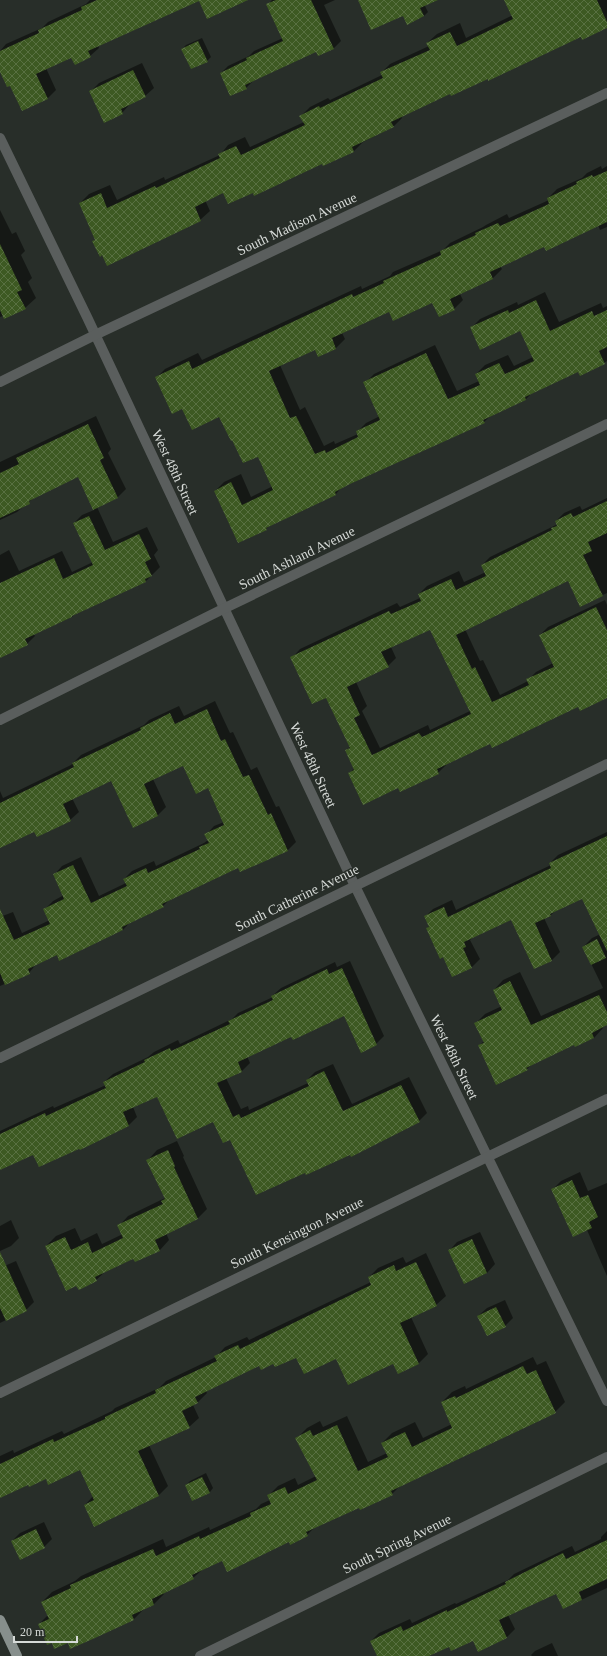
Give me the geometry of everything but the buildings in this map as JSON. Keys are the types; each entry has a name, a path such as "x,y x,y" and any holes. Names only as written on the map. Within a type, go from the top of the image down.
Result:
{"main road":[{"path":"0,1620 17,1656"}],"street":[{"name":"South Madison Avenue","path":"0,382 95,335 607,93"},
{"name":"West 48th Street","path":"0,138 95,335 355,886 607,1401"},
{"name":"South Ashland Avenue","path":"0,720 223,609 607,424"},
{"name":"South Catherine Avenue","path":"0,1058 607,764"},
{"name":"South Kensington Avenue","path":"0,1393 607,1099"},
{"name":"South Spring Avenue","path":"200,1656 607,1457"}]}
